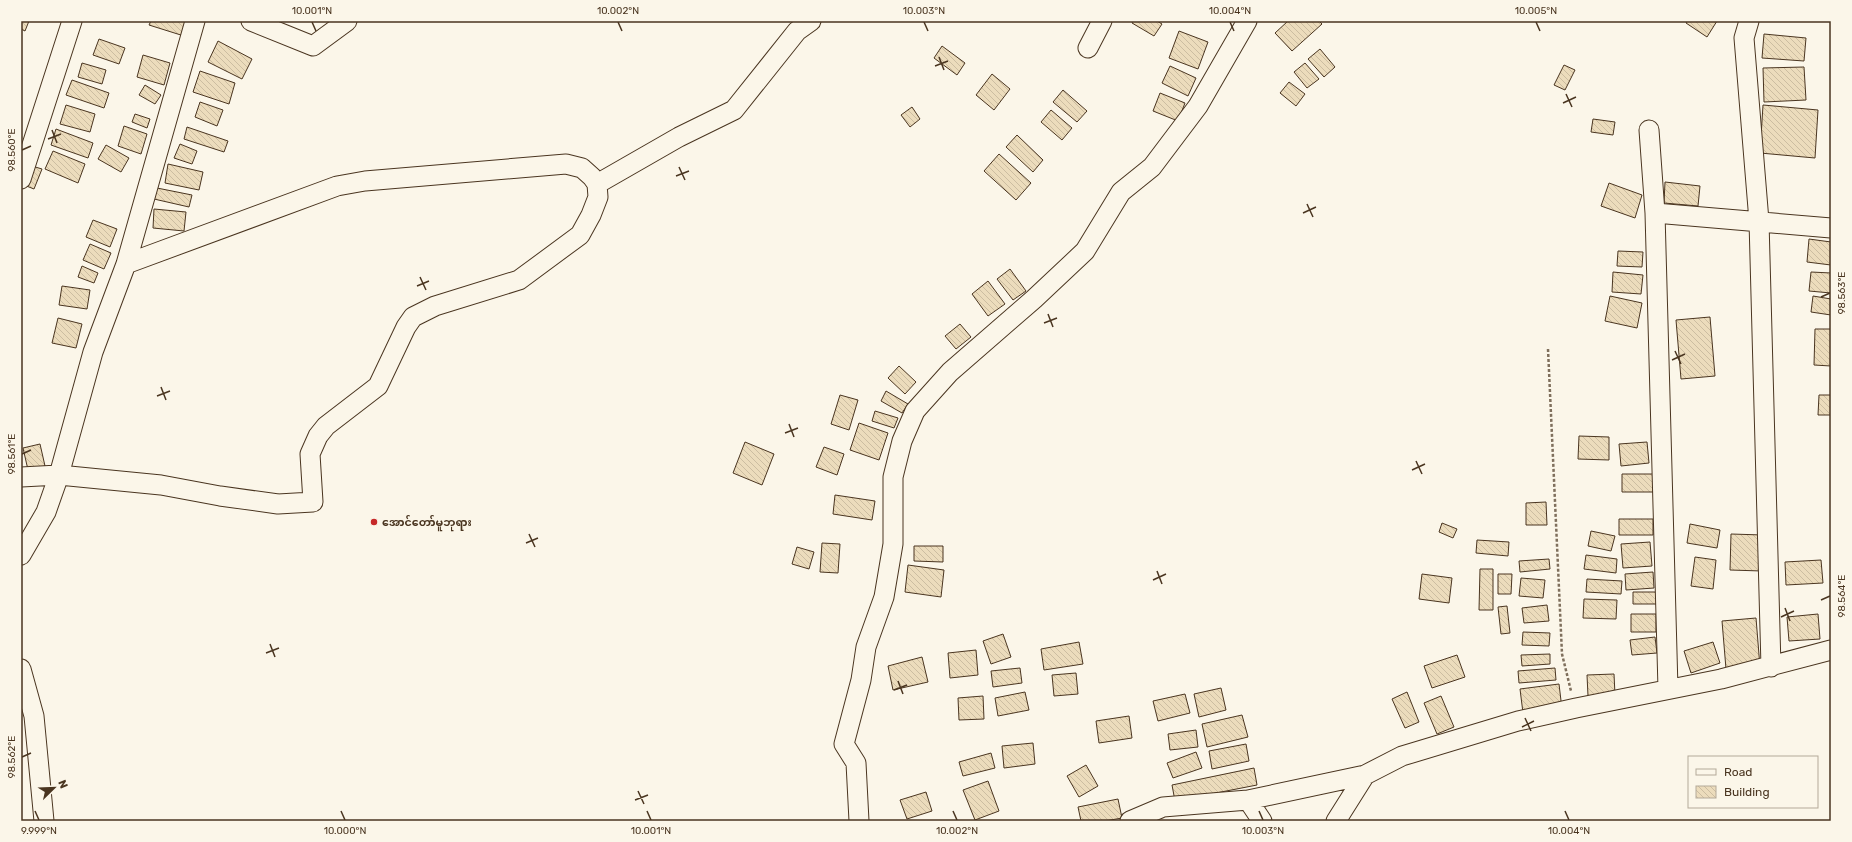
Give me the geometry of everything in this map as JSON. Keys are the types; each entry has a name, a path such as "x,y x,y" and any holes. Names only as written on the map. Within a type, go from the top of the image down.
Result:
{"street":[{"path":"21,178 72,21"},
{"path":"21,556 46,512 59,475 93,352 126,264 195,21"},
{"path":"250,21 312,46 347,21"},
{"path":"597,184 679,137 734,110 797,31 811,21"},
{"path":"1088,48 1102,21"},
{"path":"859,821 856,763 844,744 861,680 866,647 884,597 893,544 893,478 902,441 915,411 950,372 1034,299 1085,251 1121,192 1152,167 1198,106 1247,21"},
{"path":"1749,21 1744,38 1759,221 1771,667"},
{"path":"1649,130 1655,213 1668,689"},
{"path":"21,477 59,475 161,485 220,496 278,504 313,502 310,454 318,436 326,426 378,386 406,327 413,317 435,306 502,287 524,278 580,235 591,215 598,197 597,184 582,168 566,164 365,181 337,186 126,264"},
{"path":"1655,213 1831,228"},
{"path":"1130,821 1163,807 1248,800 1365,775 1402,756 1518,721 1721,679 1831,650"},
{"path":"21,669 34,716 44,821"},
{"path":"1336,821 1365,775"},
{"path":"1248,800 1262,821"}],"path":[{"path":"1548,349 1562,654 1576,708"}],"building":[{"path":"21,21 29,21 25,31 21,29"},
{"path":"151,21 188,21 184,36 149,25"},
{"path":"1133,21 1157,21 1162,24 1154,36 1132,23"},
{"path":"1288,21 1319,21 1322,24 1292,51 1275,33"},
{"path":"1687,21 1717,21 1707,37 1686,23"},
{"path":"1179,31 1208,42 1198,69 1169,58"},
{"path":"1764,34 1806,38 1804,61 1762,58"},
{"path":"99,39 125,48 119,64 93,55"},
{"path":"218,41 252,59 242,79 208,62"},
{"path":"942,46 965,63 957,75 934,58"},
{"path":"1320,49 1335,67 1324,77 1308,59"},
{"path":"143,55 170,63 164,85 137,77"},
{"path":"82,63 106,70 102,84 78,77"},
{"path":"1305,63 1319,79 1307,88 1294,72"},
{"path":"1564,65 1575,70 1565,90 1554,85"},
{"path":"1170,66 1196,78 1188,96 1162,83"},
{"path":"1804,67 1806,100 1764,102 1763,68"},
{"path":"200,71 235,83 229,104 193,92"},
{"path":"992,74 1010,89 994,110 976,95"},
{"path":"72,80 109,93 104,108 66,95"},
{"path":"1289,82 1305,94 1296,106 1280,93"},
{"path":"145,85 161,95 155,104 139,95"},
{"path":"1063,90 1087,111 1077,122 1053,102"},
{"path":"1160,93 1185,103 1178,121 1153,111"},
{"path":"200,102 223,110 217,126 195,117"},
{"path":"66,105 95,114 90,132 60,124"},
{"path":"1763,105 1818,110 1815,158 1760,153"},
{"path":"912,107 920,119 910,127 901,115"},
{"path":"1051,110 1072,128 1062,140 1041,122"},
{"path":"135,114 150,119 147,128 132,122"},
{"path":"1593,119 1615,122 1613,135 1591,132"},
{"path":"124,126 147,134 141,154 118,146"},
{"path":"187,127 228,141 224,152 184,139"},
{"path":"56,129 93,143 88,158 51,145"},
{"path":"1017,135 1043,160 1033,172 1006,147"},
{"path":"180,144 197,151 192,164 174,158"},
{"path":"106,145 129,158 121,172 98,159"},
{"path":"53,151 85,164 78,183 45,169"},
{"path":"999,154 1031,183 1016,200 984,171"},
{"path":"168,164 203,172 199,190 165,183"},
{"path":"32,166 42,169 34,189 24,185"},
{"path":"1665,182 1700,186 1698,206 1664,203"},
{"path":"1609,183 1642,195 1635,218 1601,206"},
{"path":"157,188 192,195 189,207 154,199"},
{"path":"154,209 186,212 184,231 153,228"},
{"path":"93,220 117,229 110,247 86,237"},
{"path":"1809,239 1831,242 1831,265 1807,262"},
{"path":"90,244 111,253 104,269 83,260"},
{"path":"1618,251 1643,252 1642,267 1617,266"},
{"path":"82,266 98,273 94,283 78,277"},
{"path":"1010,269 1026,291 1013,300 997,279"},
{"path":"1613,272 1643,275 1641,294 1612,292"},
{"path":"1811,272 1831,273 1831,293 1809,291"},
{"path":"988,281 1005,304 988,316 972,294"},
{"path":"62,286 90,290 87,309 59,305"},
{"path":"1610,296 1642,303 1637,328 1605,321"},
{"path":"1813,296 1831,299 1831,315 1811,312"},
{"path":"1710,317 1715,376 1681,379 1676,320"},
{"path":"58,318 82,324 76,348 52,343"},
{"path":"960,324 971,337 956,349 945,336"},
{"path":"1815,329 1831,329 1831,366 1814,365"},
{"path":"899,366 916,382 905,394 888,378"},
{"path":"886,391 908,404 902,413 881,401"},
{"path":"840,395 858,400 849,430 831,424"},
{"path":"1819,395 1831,395 1831,415 1818,415"},
{"path":"875,411 898,418 894,428 872,421"},
{"path":"859,423 888,433 879,460 850,450"},
{"path":"1579,436 1609,437 1609,460 1578,459"},
{"path":"745,442 774,454 762,485 733,473"},
{"path":"1647,442 1649,463 1621,466 1619,444"},
{"path":"40,444 45,466 28,470 23,448"},
{"path":"824,447 844,454 837,475 816,467"},
{"path":"1622,474 1654,474 1654,492 1622,492"},
{"path":"835,495 875,501 872,520 833,514"},
{"path":"1546,502 1547,525 1526,525 1526,503"},
{"path":"1619,519 1653,519 1653,535 1619,535"},
{"path":"1442,523 1457,529 1453,538 1439,532"},
{"path":"1690,524 1720,530 1717,548 1687,543"},
{"path":"1591,531 1615,536 1611,551 1588,546"},
{"path":"1731,534 1763,535 1762,571 1730,570"},
{"path":"1477,540 1509,542 1508,556 1476,553"},
{"path":"1650,542 1652,566 1623,568 1621,544"},
{"path":"822,543 840,544 838,573 820,572"},
{"path":"914,546 943,546 943,562 914,561"},
{"path":"797,547 814,552 809,569 792,564"},
{"path":"1586,555 1617,559 1616,573 1584,569"},
{"path":"1695,557 1716,560 1713,589 1691,586"},
{"path":"1549,559 1550,569 1520,572 1519,561"},
{"path":"1821,560 1823,583 1786,585 1785,562"},
{"path":"908,565 944,570 941,597 905,592"},
{"path":"1480,569 1493,569 1493,610 1479,610"},
{"path":"1653,572 1654,588 1626,590 1625,574"},
{"path":"1422,574 1452,578 1449,603 1419,599"},
{"path":"1498,574 1512,574 1511,594 1498,594"},
{"path":"1521,578 1545,580 1543,598 1519,596"},
{"path":"1587,579 1622,581 1621,594 1586,592"},
{"path":"1633,592 1658,592 1658,604 1633,604"},
{"path":"1584,599 1617,600 1616,619 1583,618"},
{"path":"1547,605 1549,621 1524,623 1522,608"},
{"path":"1507,606 1510,633 1501,634 1498,607"},
{"path":"1631,614 1656,614 1656,632 1631,632"},
{"path":"1818,614 1820,639 1789,641 1787,617"},
{"path":"1756,618 1760,667 1726,669 1722,621"},
{"path":"1523,632 1550,633 1549,646 1522,645"},
{"path":"1003,634 1011,657 991,664 983,641"},
{"path":"1655,637 1657,653 1632,655 1630,640"},
{"path":"1079,642 1083,664 1044,670 1041,649"},
{"path":"1713,642 1720,663 1691,673 1684,651"},
{"path":"976,650 978,675 950,678 948,653"},
{"path":"1550,654 1550,664 1522,666 1521,655"},
{"path":"1457,655 1465,677 1432,688 1424,666"},
{"path":"922,657 928,682 893,690 888,666"},
{"path":"1020,668 1022,683 993,687 991,671"},
{"path":"1555,668 1556,680 1519,683 1518,671"},
{"path":"1076,673 1078,694 1054,696 1052,675"},
{"path":"1614,674 1615,695 1588,696 1587,675"},
{"path":"1559,684 1562,709 1523,713 1520,689"},
{"path":"1221,688 1226,710 1199,717 1194,694"},
{"path":"1025,692 1029,710 998,716 995,698"},
{"path":"1407,692 1419,722 1405,728 1392,699"},
{"path":"1185,694 1190,713 1158,721 1153,701"},
{"path":"983,696 984,719 959,720 958,698"},
{"path":"1441,696 1454,727 1437,734 1424,703"},
{"path":"1242,715 1248,737 1207,747 1202,724"},
{"path":"1129,716 1132,738 1099,743 1096,721"},
{"path":"1196,730 1198,747 1170,750 1168,734"},
{"path":"1033,743 1035,764 1004,768 1002,746"},
{"path":"1246,744 1249,761 1212,769 1209,751"},
{"path":"1196,752 1202,768 1173,778 1167,763"},
{"path":"991,753 995,768 963,776 959,762"},
{"path":"1086,765 1098,786 1079,797 1067,776"},
{"path":"1254,768 1257,785 1175,801 1172,785"},
{"path":"988,781 999,811 975,820 963,790"},
{"path":"926,792 932,811 907,819 900,800"},
{"path":"1118,799 1122,818 1105,821 1081,821 1078,807"}],"place":[{"name":"အောင်တော်မူဘုရား","path":"374,522"}]}
